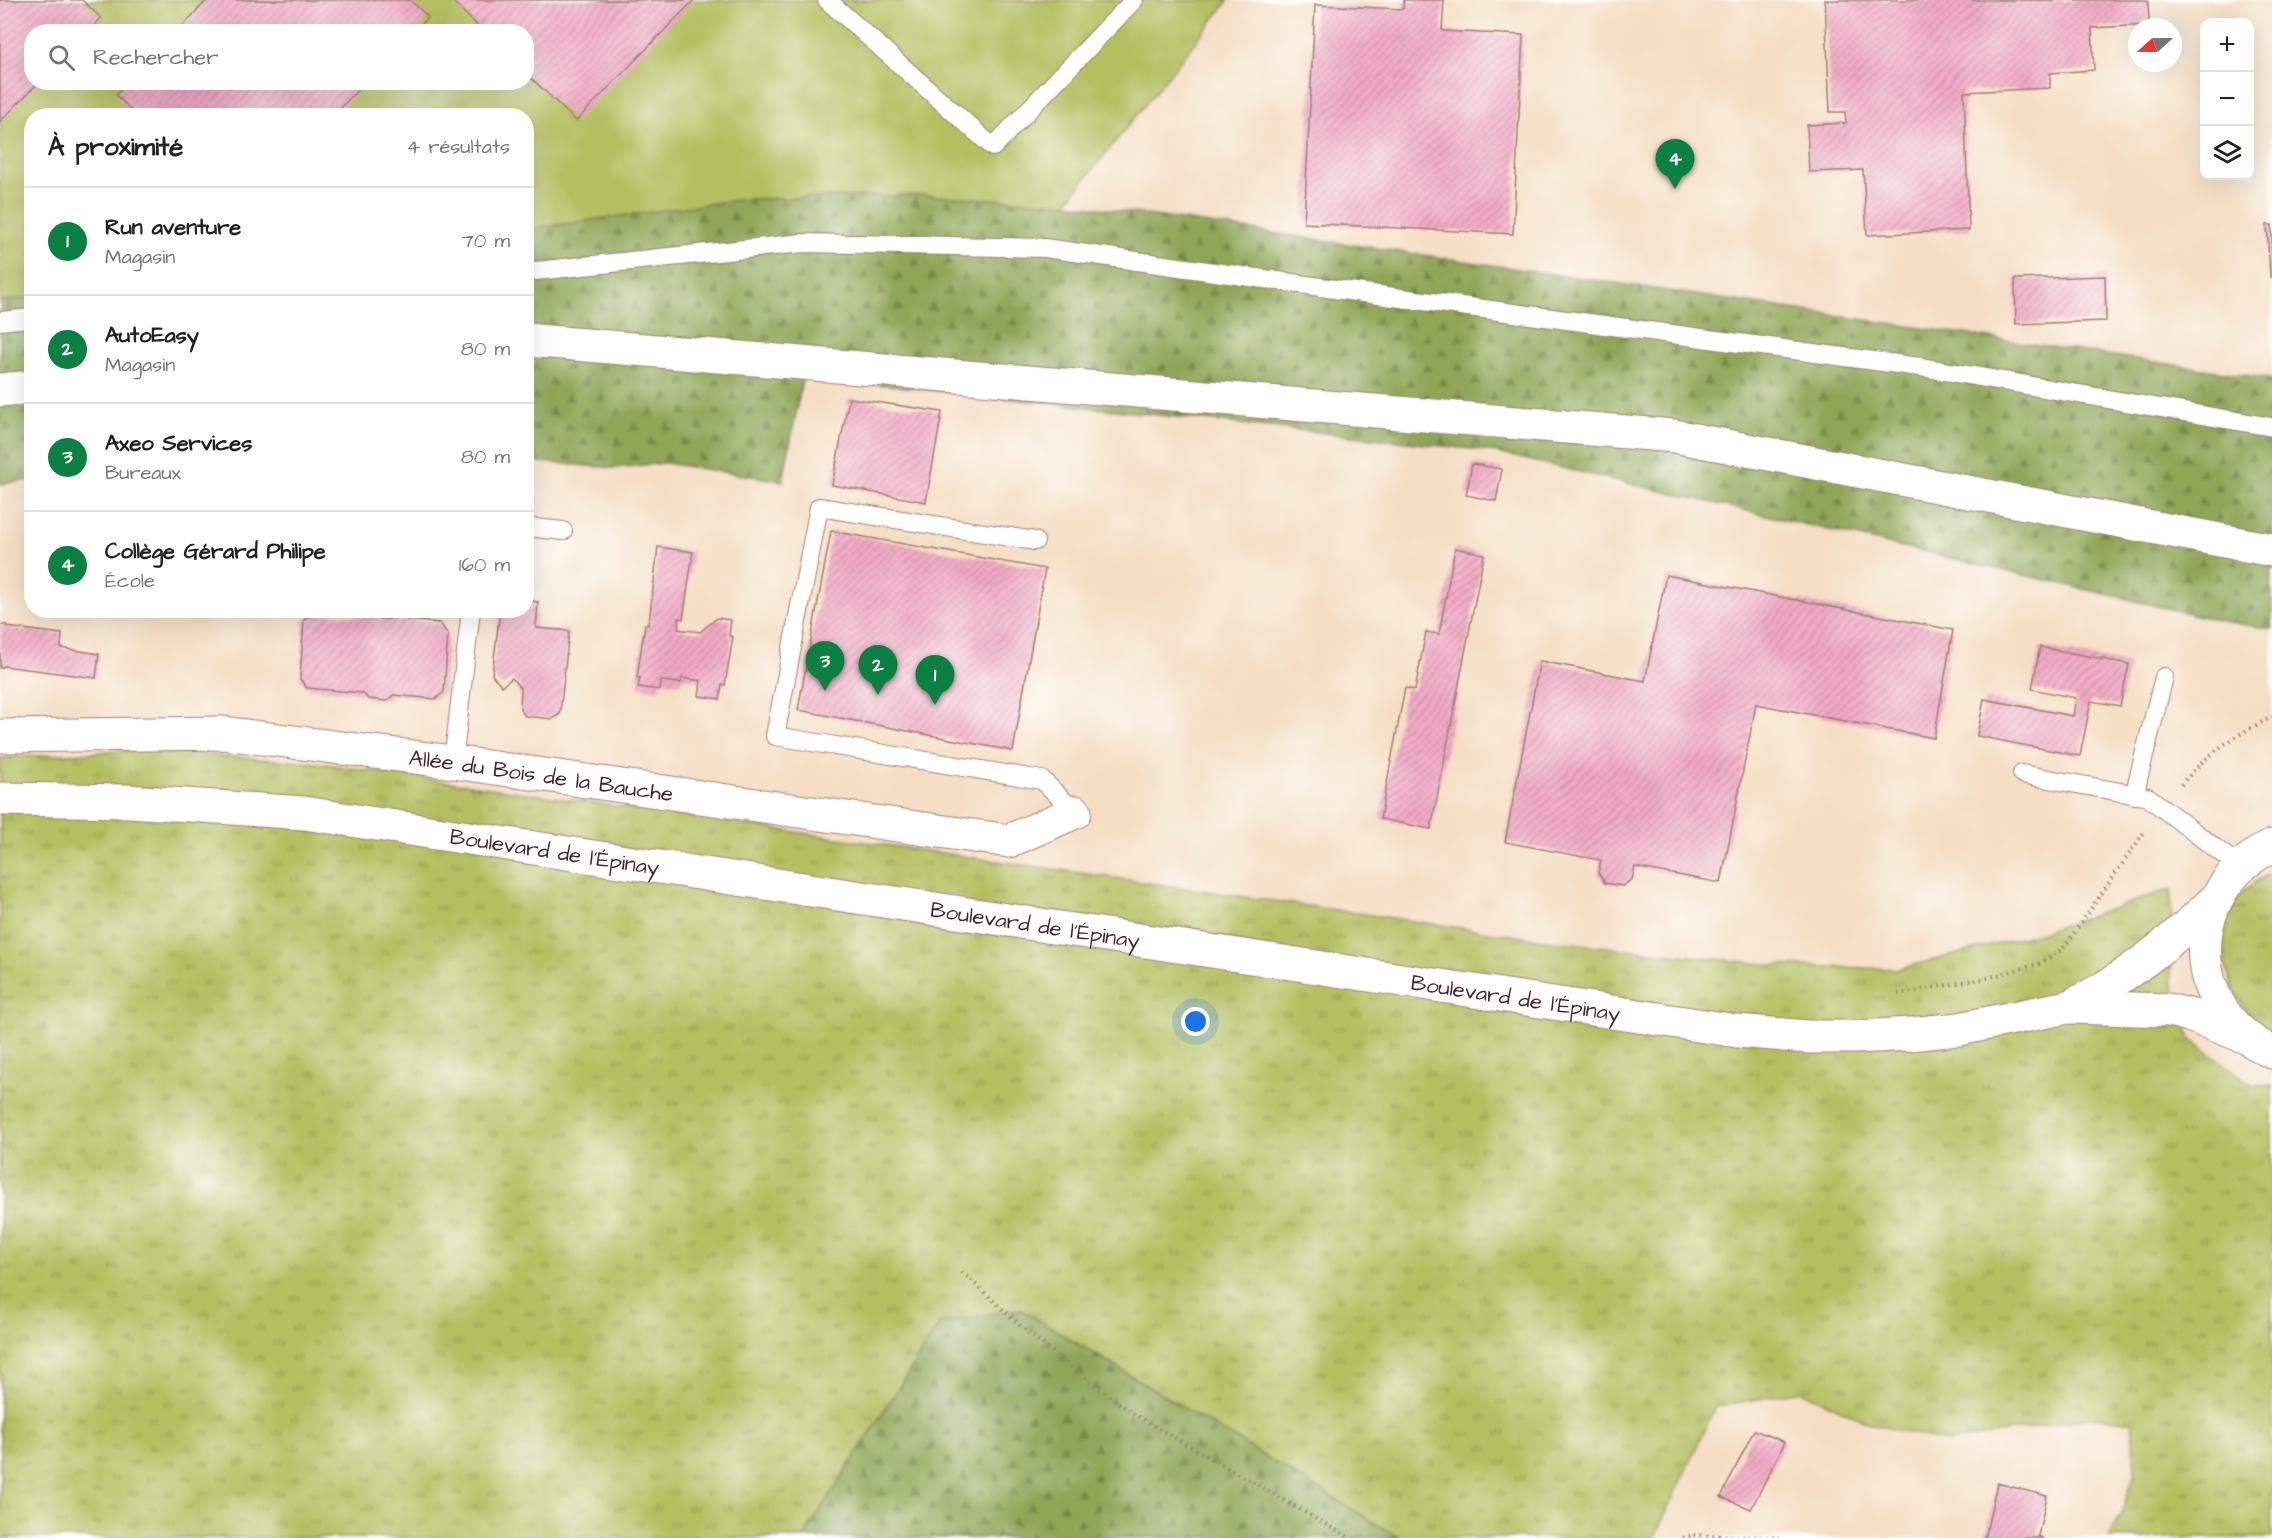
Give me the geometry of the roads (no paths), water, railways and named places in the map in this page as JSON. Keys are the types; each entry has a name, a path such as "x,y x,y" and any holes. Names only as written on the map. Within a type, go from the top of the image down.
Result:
{"street":[{"path":"534,341 1674,436 2272,550"},
{"path":"0,390 24,388"},
{"name":"Allée du Bois de la Bauche","path":"0,736 223,733 453,762 1009,841 1075,812"},
{"name":"Boulevard de l'Épinay","path":"0,799 129,801 304,813 1737,1031 1807,1037 1910,1034 1959,1029 2068,1007 2168,1010 2188,1015 2259,1044"},
{"path":"2259,1044 2232,1024 2219,1005 2210,987 2206,971 2204,938 2215,899 2240,867 2272,846"},
{"name":"Boulevard de l'Épinay","path":"2068,1007 2097,993 2154,956 2215,899"}],"lane":[{"path":"827,0 993,147 1134,0"},
{"path":"534,271 803,243 1045,248 1927,368 2272,427"},
{"path":"0,321 24,319"},
{"path":"1035,541 819,507 775,736 1042,780 1075,812"},
{"path":"534,528 563,531"},
{"path":"453,762 470,618"},
{"path":"2134,795 2164,676"},
{"path":"2022,774 2148,797 2240,867"}],"place":[{"name":"Collège Gérard Philipe","path":"1675,189"},
{"name":"Axeo Services","path":"825,691"},
{"name":"AutoEasy","path":"878,695"},
{"name":"Run aventure","path":"935,705"}]}
